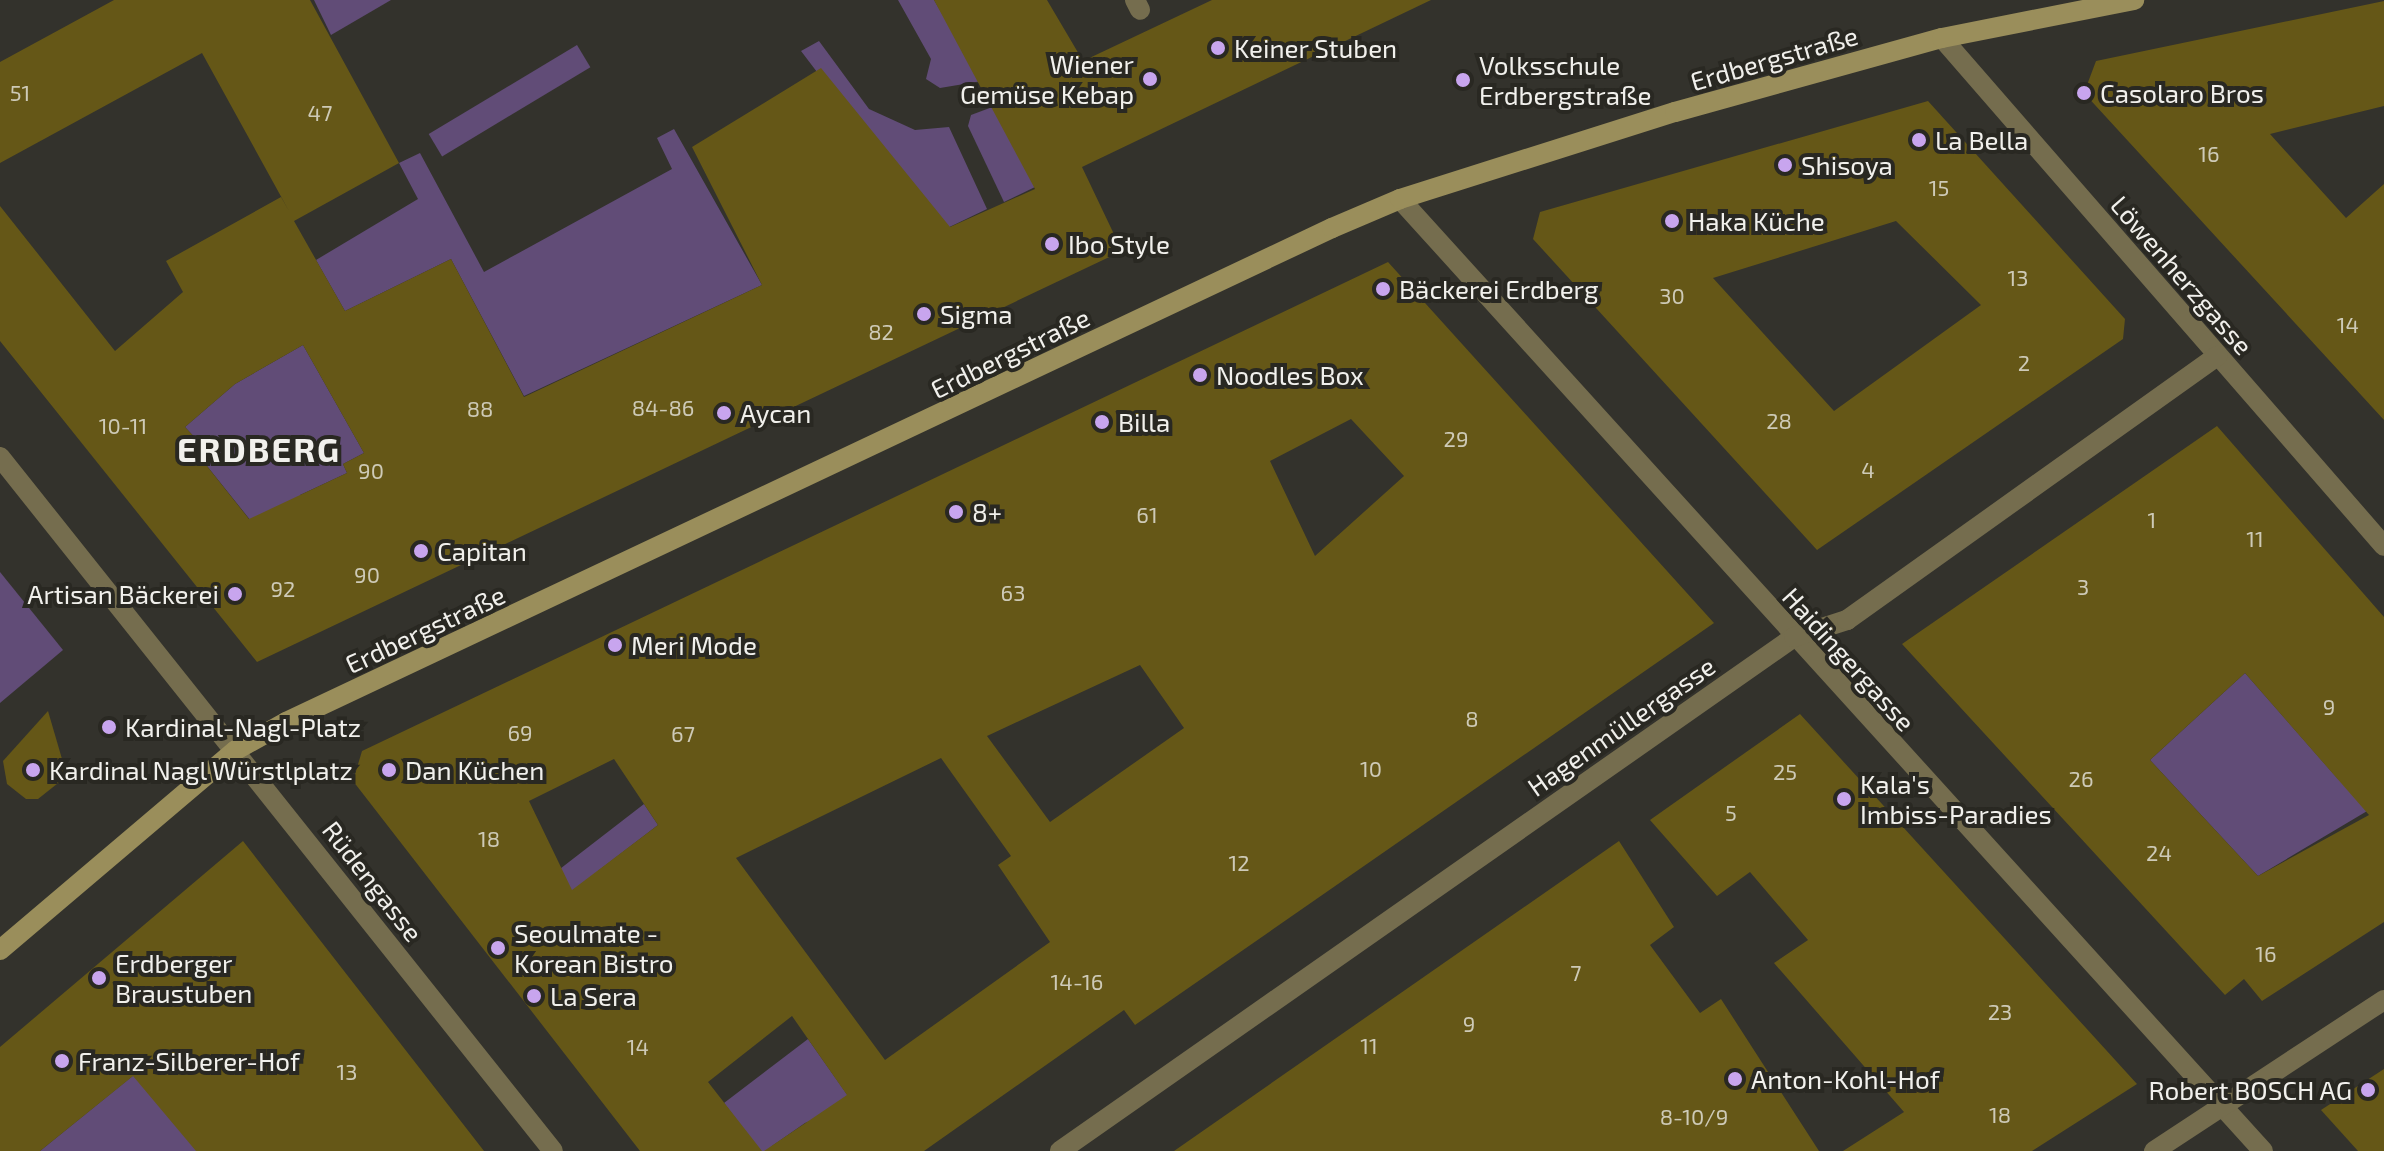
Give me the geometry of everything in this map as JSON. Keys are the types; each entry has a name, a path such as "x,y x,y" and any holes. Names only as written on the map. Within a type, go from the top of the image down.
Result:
{"street":[{"name":"Erdbergstraße","path":"0,950 236,750 1400,199 1942,38 2134,0"},
{"name":"Löwenherzgasse","path":"1942,38 2384,546"},
{"name":"Haidingergasse","path":"1400,199 2263,1151"},
{"name":"Hagenmüllergasse","path":"1060,1151 1794,637 1847,620 2217,356"},
{"name":"Rüdengasse","path":"0,457 553,1151"},
{"path":"2154,1151 2384,1000"}],"shaded area":[{"path":"314,0 391,0 331,35"},
{"path":"898,0 934,0 982,81 940,88 926,79 931,59"},
{"path":"819,41 869,109 915,130 949,127 987,209 939,232 801,51"},
{"path":"577,45 590,67 442,156 429,134"},
{"path":"995,106 1035,187 1004,202 968,126 971,115"},
{"path":"674,129 762,285 524,396 451,259 345,311 316,260 418,199 399,163 420,153 484,272 672,169 657,138"},
{"path":"303,345 364,453 343,464 347,473 300,495 312,523 271,546 191,446 197,440 185,427 235,384"},
{"path":"0,572 63,650 0,703"},
{"path":"2245,673 2338,779 2384,801 2258,876 2150,760"},
{"path":"644,804 658,825 598,871 574,913 556,872"},
{"path":"808,1039 853,1103 805,1123 772,1146 775,1151 760,1151 724,1103"},
{"path":"135,1074 197,1151 40,1151"}],"building":[{"path":"114,0 310,0 399,163 294,221 345,311 451,259 524,397 762,285 692,147 821,68 950,227 1035,189 934,0 1047,0 1083,61 1212,0 1431,0 1082,167 1122,251 257,662 0,341 0,206 115,351 183,292 166,261 281,197 289,211 202,53 0,163 0,62","holes":["303,345 364,453 343,464 347,473 249,519 191,446 197,440 185,427 235,384"]},
{"path":"2384,1 2384,106 2270,134 2346,218 2384,184 2384,420 2084,93 2096,61"},
{"path":"1928,101 2125,319 2123,339 1817,550 1533,239 1540,212","holes":["1896,221 1981,305 1834,411 1713,278"]},
{"path":"1388,262 1714,623 1135,1025 1124,1010 924,1151 764,1151 847,1095 792,1016 708,1082 762,1151 640,1151 353,781 362,751","holes":["1351,419 1404,476 1315,556 1270,461","1140,665 1184,728 1050,822 987,736","941,758 1011,856 998,865 1050,942 885,1060 736,858","614,759 658,825 572,890 529,801"]},
{"path":"2217,426 2384,617 2384,922 2262,1001 2244,979 2225,995 1902,644","holes":["2245,673 2369,815 2258,876 2150,760"]},
{"name":"Kardinal Nagl Würstlplatz","path":"48,711 67,776 38,799 26,799 7,784 3,761"},
{"path":"1800,714 2137,1084 2032,1151 1843,1151 1904,1112 1774,963 1808,940 1750,872 1717,896 1650,820"},
{"path":"243,841 484,1151 196,1151 133,1076 40,1151 0,1151 0,1047"},
{"path":"1619,841 1674,927 1650,945 1700,1013 1721,999 1819,1151 1174,1151"},
{"name":"Robert BOSCH AG","path":"2384,1069 2384,1151 2358,1151 2321,1110"}],"place":[{"name":"Keiner Stuben","path":"1218,48"},
{"name":"Wiener Gemüse Kebap","path":"1150,79"},
{"name":"Volksschule Erdbergstraße","path":"1463,80"},
{"name":"Casolaro Bros","path":"2084,93"},
{"name":"La Bella","path":"1919,140"},
{"name":"Shisoya","path":"1785,165"},
{"name":"Haka Küche","path":"1672,221"},
{"name":"Ibo Style","path":"1052,244"},
{"name":"Bäckerei Erdberg","path":"1383,289"},
{"name":"Sigma","path":"924,314"},
{"name":"Noodles Box","path":"1200,375"},
{"name":"Aycan","path":"724,413"},
{"name":"Billa","path":"1102,422"},
{"name":"8+","path":"956,512"},
{"name":"Capitan","path":"421,551"},
{"name":"Artisan Bäckerei","path":"235,594"},
{"name":"Meri Mode","path":"615,645"},
{"name":"Kardinal-Nagl-Platz","path":"109,727"},
{"name":"Kardinal Nagl Würstlplatz","path":"33,770"},
{"name":"Dan Küchen","path":"389,770"},
{"name":"Kala's Imbiss-Paradies","path":"1844,799"},
{"name":"Seoulmate - Korean Bistro","path":"498,948"},
{"name":"Erdberger Braustuben","path":"99,978"},
{"name":"La Sera","path":"534,996"},
{"name":"Franz-Silberer-Hof","path":"62,1061"},
{"name":"Anton-Kohl-Hof","path":"1735,1079"},
{"name":"Robert BOSCH AG","path":"2368,1090"}],"district":[{"name":"ERDBERG","path":"259,449"}]}
